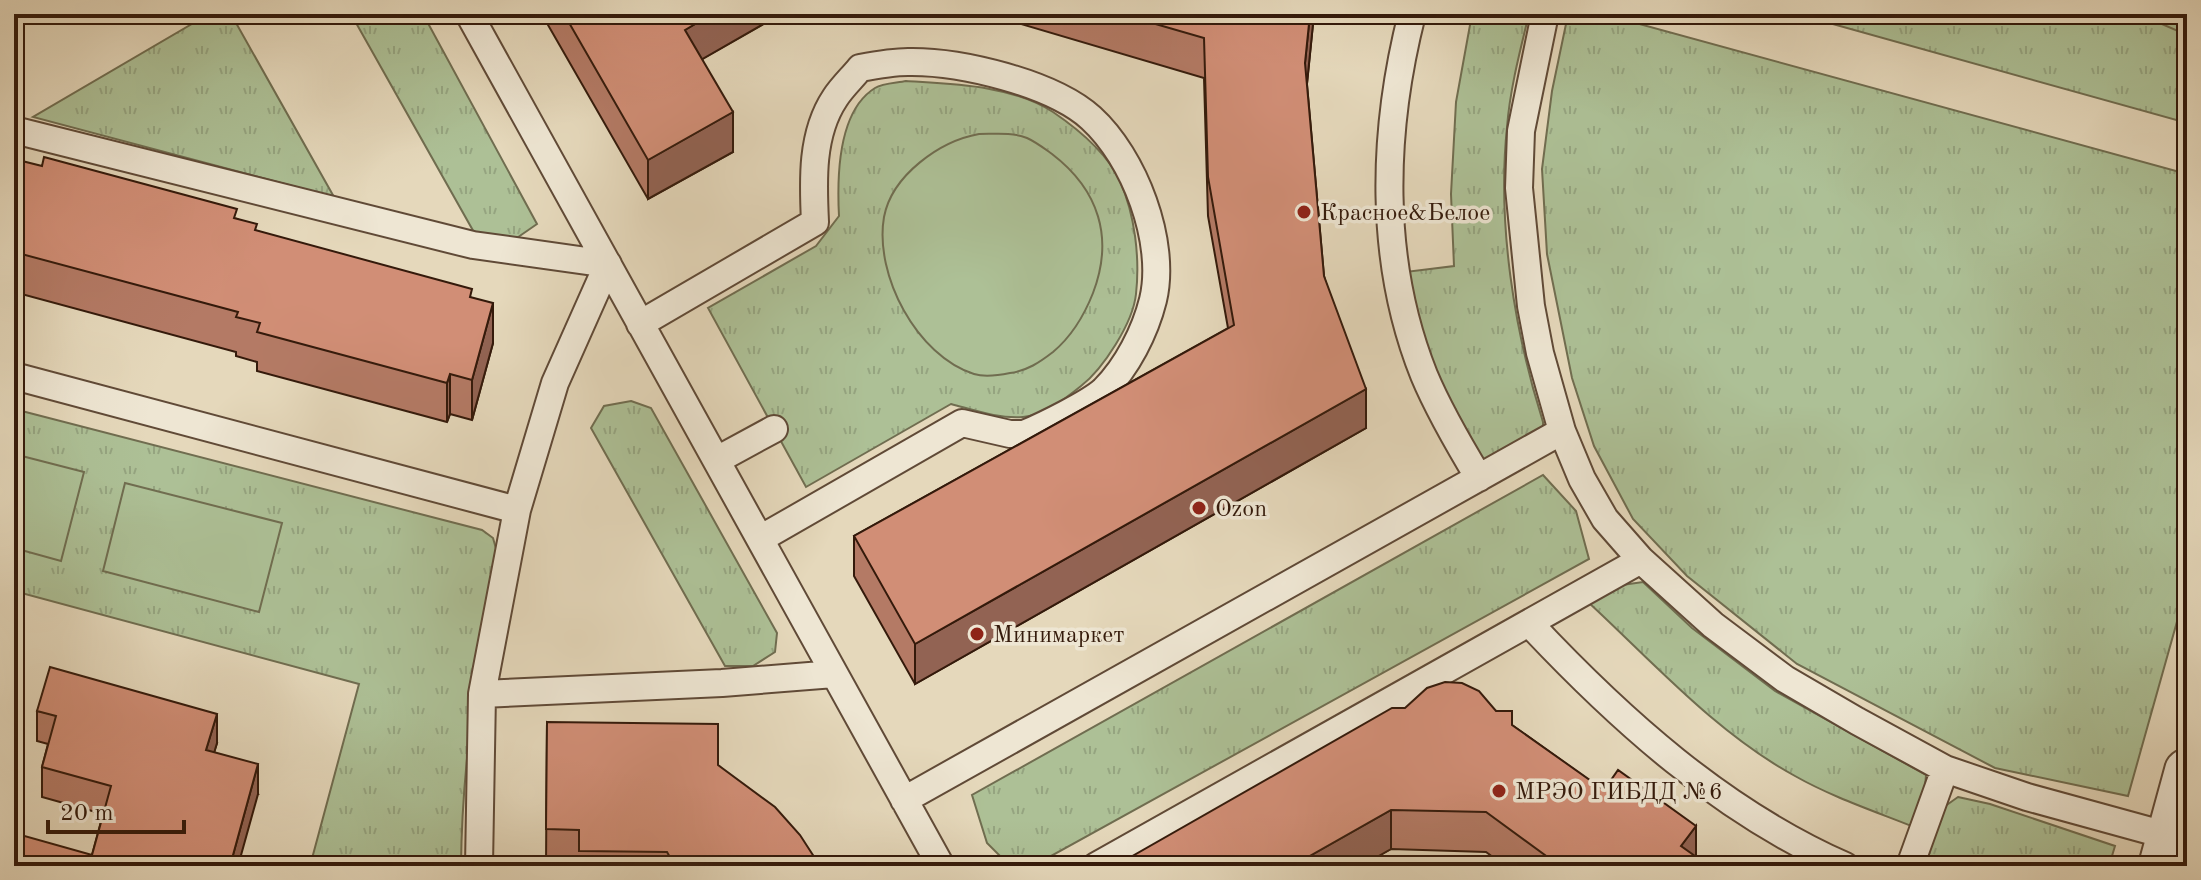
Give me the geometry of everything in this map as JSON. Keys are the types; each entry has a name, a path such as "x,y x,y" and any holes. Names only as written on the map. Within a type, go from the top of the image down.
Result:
{"street":[{"path":"2165,851 2187,771"}],"lane":[{"path":"469,14 941,866"},
{"path":"1412,14 1393,107 1388,195 1399,298 1424,375 1449,427 1479,478"},
{"path":"1545,14 1521,131 1519,188 1531,306 1540,353 1562,431 1582,479 1605,519 1641,560 1713,625 1785,679 1945,769 2027,797 2165,851"},
{"path":"640,324 815,222 813,179 819,133 834,98 860,68 910,62 956,67 1030,84 1064,99 1090,117 1117,146 1135,177 1152,238 1155,273 1153,300 1133,351 1101,392 1024,434 1010,434 962,423 760,539"},
{"path":"14,130 473,245 608,264"},
{"path":"479,866 482,694 517,510 555,383 608,264"},
{"path":"14,376 517,510"},
{"path":"717,460 774,429"},
{"path":"904,800 1562,431"},
{"path":"1096,866 1641,560"},
{"path":"1529,623 1579,677 1630,725 1711,788 1770,828 1845,866"},
{"path":"482,694 722,683 834,674"},
{"path":"1910,866 1945,769"}],"green space":[{"path":"209,14 231,14 334,197 33,117"},
{"path":"351,14 423,14 537,224 511,242 475,234"},
{"path":"1472,14 1529,14 1508,113 1504,201 1516,314 1543,422 1543,426 1520,444 1483,460 1434,371 1405,272 1454,266 1451,194 1456,102"},
{"path":"1576,14 1603,14 2187,174 2187,586 2128,796 1995,768 1797,664 1687,576 1633,519 1594,446 1572,378 1547,254 1542,169 1552,91 1566,24"},
{"path":"1797,14 2187,14 2187,123"},
{"path":"2139,14 2187,14 2187,35"},
{"path":"906,81 981,88 1019,96 1053,112 1091,142 1120,181 1129,208 1137,266 1134,306 1116,344 1098,369 1054,406 1031,416 1005,417 951,404 806,487 708,308 816,246 839,216 842,146 853,112 875,88"},
{"path":"979,134 1021,136 1052,154 1081,183 1091,199 1102,234 1099,273 1093,293 1072,332 1060,346 1033,366 992,375 974,374 953,364 934,350 918,332 893,287 883,240 884,217 889,202 907,174 934,152"},
{"path":"631,401 651,408 777,633 775,652 753,666 725,666 591,428 604,406"},
{"path":"14,409 482,530 493,538 497,552 468,747 461,866 310,866 359,684 14,591"},
{"path":"14,454 84,472 61,561 14,548"},
{"path":"1543,475 1576,511 1589,559 1033,866 1010,866 987,843 972,795"},
{"path":"125,483 282,523 259,612 103,571"},
{"path":"1643,582 1692,628 1775,691 1926,775 1924,800 1914,827 1824,791 1766,759 1712,718 1588,602 1615,586"},
{"path":"1958,797 1990,804 2115,846 2109,866 1923,866 1941,809"}],"building":[{"path":"564,14 712,14 685,30 733,112 648,160"},
{"path":"1121,14 1310,14 1305,63 1324,276 1366,389 915,644 854,536 1234,325 1208,177 1204,38"},
{"path":"44,157 237,209 234,218 257,224 255,230 472,289 470,297 493,303 472,380 450,374 447,383 257,332 260,323 236,317 238,312 14,252 14,166 18,160 42,166"},
{"path":"50,667 217,714 206,750 258,764 230,866 14,866 14,833 92,855 111,786 42,767 56,716 37,711"},
{"path":"1445,682 1462,683 1479,691 1496,711 1512,711 1512,725 1604,790 1618,770 1696,826 1681,846 1709,866 1560,866 1486,812 1391,810 1292,866 1115,866 1392,708 1405,708 1427,688"},
{"path":"547,722 718,724 718,765 775,807 800,835 820,866 675,866 667,852 579,851 579,830 546,829"}],"place":[{"name":"Красное&Белое","path":"1304,212"},
{"name":"Ozon","path":"1199,508"},
{"name":"Минимаркет","path":"977,634"},
{"name":"МРЭО ГИБДД №6","path":"1499,791"}]}
